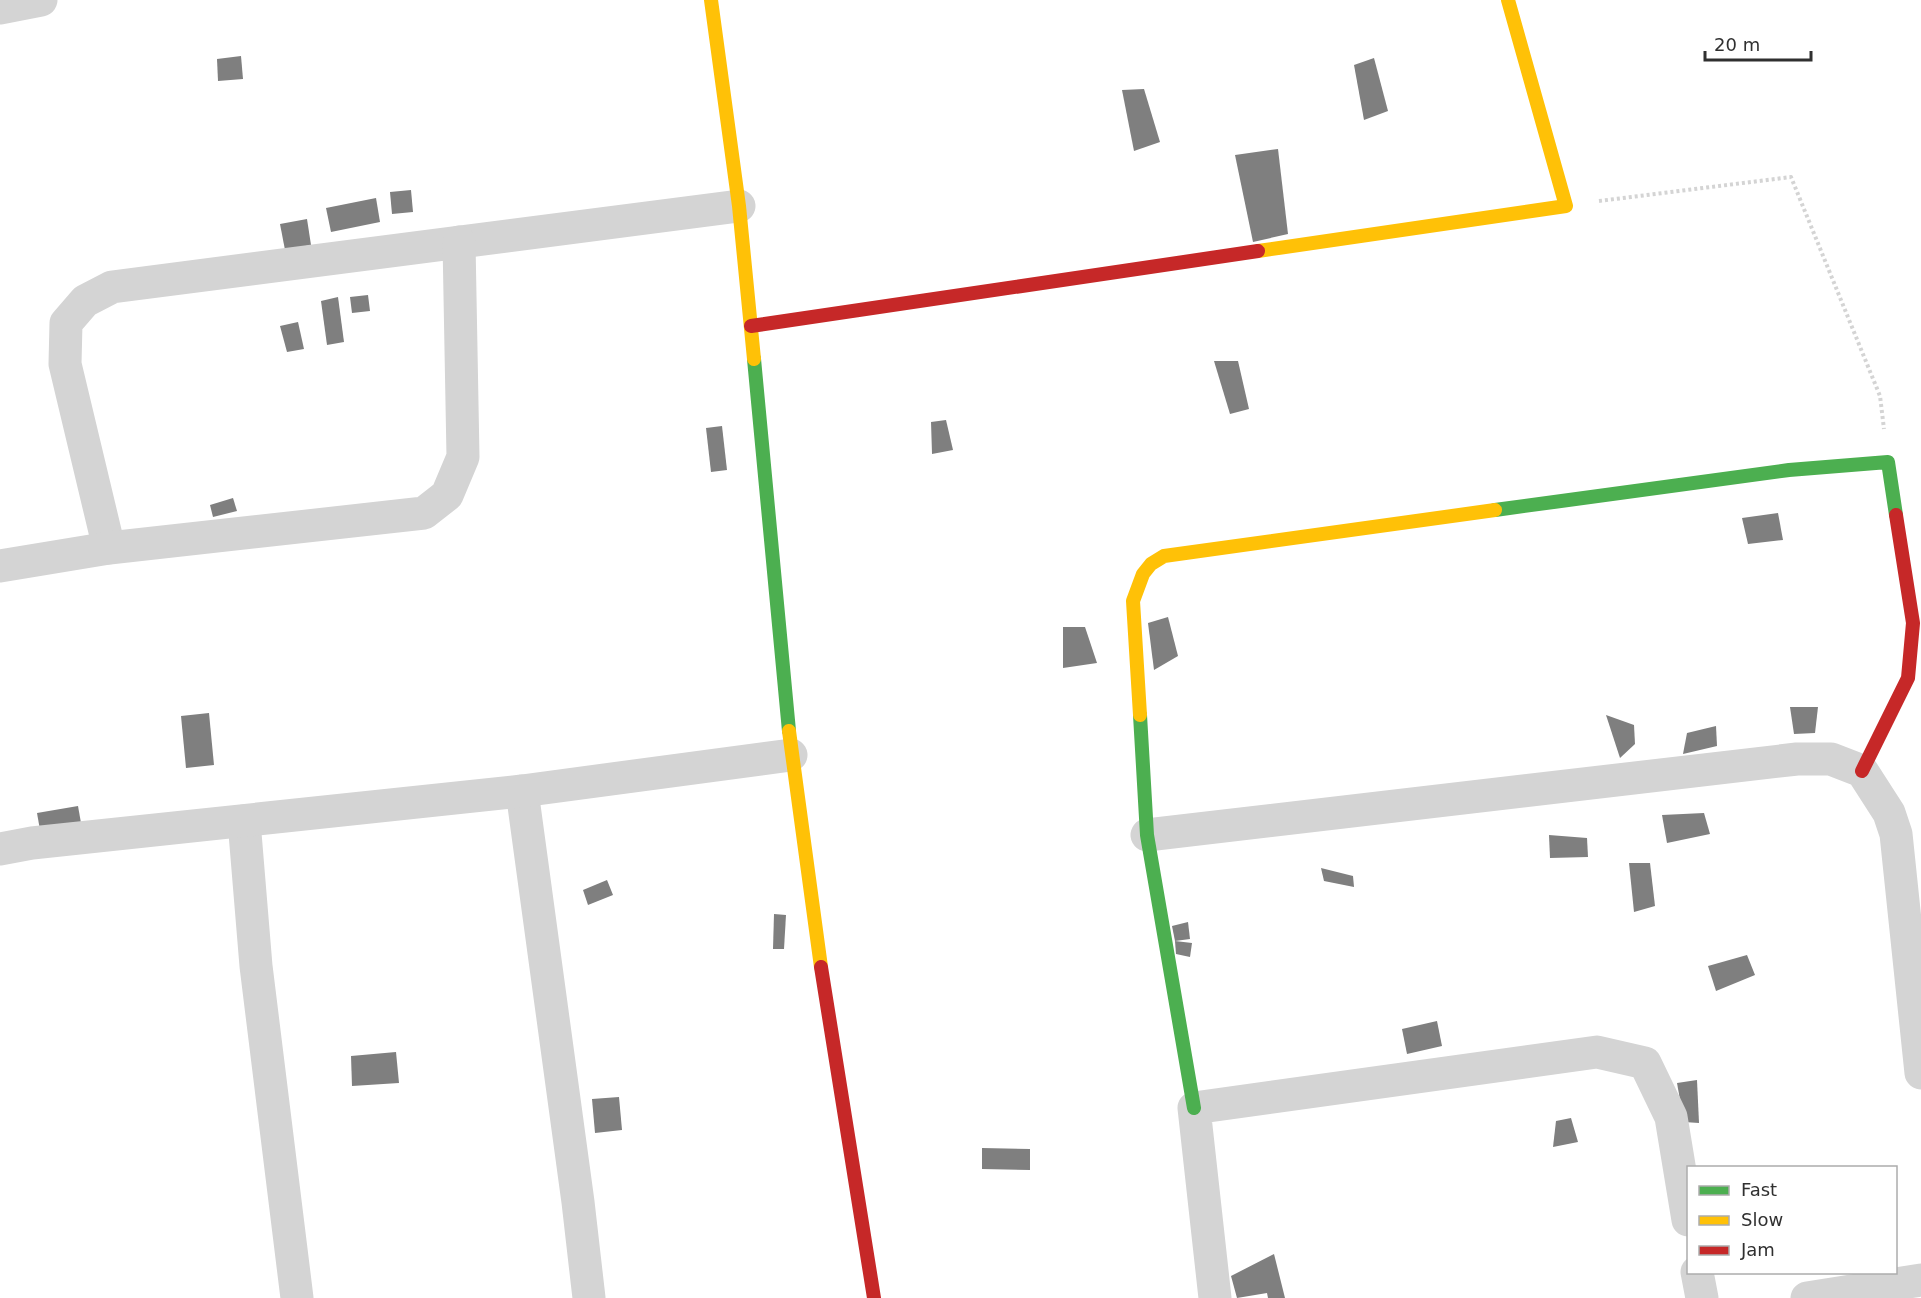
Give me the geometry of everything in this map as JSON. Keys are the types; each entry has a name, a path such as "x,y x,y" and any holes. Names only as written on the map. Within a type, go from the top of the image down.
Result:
{"street":[{"path":"0,8 40,0"},
{"path":"711,0 739,206 791,755 815,932 874,1298"},
{"path":"751,326 1566,206 1508,0"},
{"path":"109,548 66,364 66,323 85,301 112,287 739,206"},
{"path":"0,566 109,548 424,513 447,495 463,458 459,242"},
{"path":"1215,1298 1194,1108 1147,835 1133,601 1144,570 1153,561 1164,556 1789,470 1888,462 1913,623 1908,678 1862,771"},
{"path":"0,849 32,843 522,791 791,755"},
{"path":"1147,835 1797,759 1831,759 1862,771 1889,813 1896,834 1921,1073"},
{"path":"522,791 579,1202 588,1298"},
{"path":"244,821 256,966 297,1298"},
{"path":"1194,1108 1597,1052 1645,1063 1671,1117 1687,1209"},
{"path":"1697,1274 1702,1298"},
{"path":"1807,1298 1921,1280"}],"path":[{"path":"1566,206 1791,177 1880,396 1888,462"}],"building":[{"path":"241,56 243,79 218,81 217,59"},
{"path":"1374,58 1388,111 1364,120 1354,65"},
{"path":"1144,89 1160,142 1134,151 1122,90"},
{"path":"1278,149 1288,234 1253,242 1235,155"},
{"path":"411,190 413,212 392,214 390,192"},
{"path":"376,198 380,222 331,232 326,208"},
{"path":"307,219 311,245 285,250 280,224"},
{"path":"368,295 370,311 352,313 350,297"},
{"path":"338,297 344,342 327,345 321,301"},
{"path":"298,322 304,349 287,352 280,326"},
{"path":"1214,361 1238,361 1249,409 1230,414"},
{"path":"946,420 953,450 932,454 931,422"},
{"path":"722,426 727,470 711,472 706,428"},
{"path":"233,498 237,511 213,517 210,505"},
{"path":"1778,513 1783,540 1748,544 1742,518"},
{"path":"1168,617 1178,656 1154,670 1148,623"},
{"path":"1063,627 1085,627 1097,663 1063,668"},
{"path":"1790,707 1818,707 1815,733 1794,734"},
{"path":"209,713 214,765 186,768 181,716"},
{"path":"1606,715 1634,725 1635,744 1620,758"},
{"path":"1716,726 1717,746 1683,754 1687,733"},
{"path":"78,806 81,823 40,830 37,813"},
{"path":"1704,813 1710,834 1667,843 1662,815"},
{"path":"1549,835 1587,838 1588,857 1550,858"},
{"path":"1629,863 1650,863 1655,906 1634,912"},
{"path":"1321,868 1353,876 1354,887 1324,881"},
{"path":"607,880 613,895 588,905 583,890"},
{"path":"774,914 786,915 784,949 773,949"},
{"path":"1188,922 1190,939 1175,941 1172,926"},
{"path":"1175,941 1192,943 1190,957 1176,954"},
{"path":"1747,955 1755,975 1716,991 1708,966"},
{"path":"1437,1021 1442,1046 1407,1054 1402,1029"},
{"path":"396,1052 399,1083 352,1086 351,1056"},
{"path":"1697,1080 1699,1123 1684,1122 1677,1083"},
{"path":"619,1097 622,1130 595,1133 592,1099"},
{"path":"1571,1118 1578,1142 1553,1147 1556,1121"},
{"path":"982,1148 1030,1149 1030,1170 982,1169"},
{"path":"1274,1254 1285,1298 1268,1298 1267,1293 1237,1298 1231,1276"}],"traffic: fast":[{"path":"754,359 789,731"},
{"path":"1495,510 1789,470 1888,462 1896,515"},
{"path":"1140,715 1147,835 1194,1108"}],"traffic: slow":[{"path":"711,0 739,206 754,359"},
{"path":"1258,251 1566,206 1508,0"},
{"path":"1140,715 1133,601 1143,574 1151,564 1164,556 1495,510"},
{"path":"789,731 821,967"}],"traffic: jam":[{"path":"751,326 1258,251"},
{"path":"1862,771 1908,678 1913,623 1896,515"},
{"path":"821,967 874,1298"}]}
